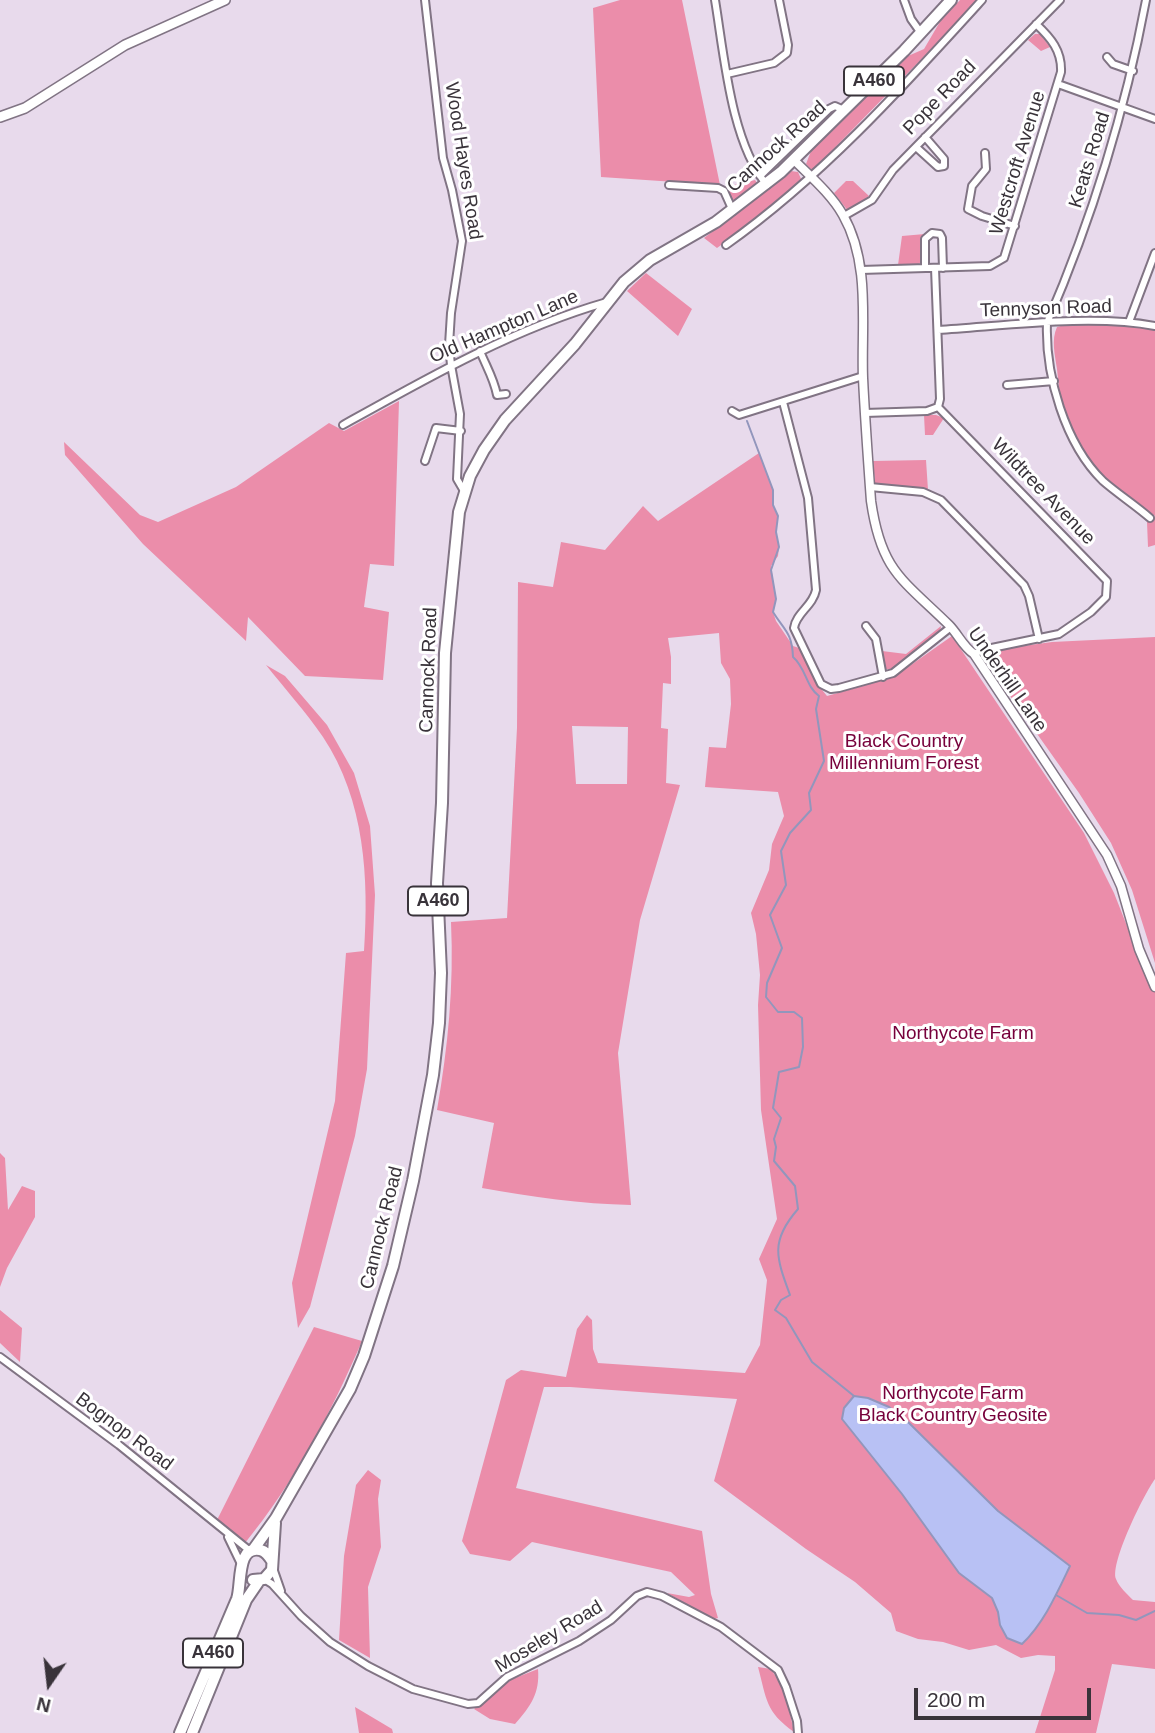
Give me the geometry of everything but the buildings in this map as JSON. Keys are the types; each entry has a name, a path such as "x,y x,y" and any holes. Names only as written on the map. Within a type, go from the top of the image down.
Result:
{"highway":[{"name":"Cannock Road","path":"251,1551 276,1518 342,1403 364,1356 402,1228 428,1102 436,1053 440,996 437,873 442,803 445,641 455,536 464,491 481,456 505,420 575,344 624,282 650,260 700,233 733,211 764,180 794,160 951,0"},
{"name":"Cannock Road","path":"272,1564 276,1518"},
{"path":"251,1551 264,1551 272,1564 269,1575 261,1580 249,1579 242,1568 244,1556 251,1551"},
{"name":"A460","path":"180,1733 237,1600 242,1568"},
{"name":"A460","path":"192,1733 246,1600 261,1580"}],"main road":[{"path":"0,117 34,103 88,66 125,45 225,0"}],"street":[{"name":"Wood Hayes Road","path":"425,0 443,158 462,241 451,313 451,365 461,431 457,479 464,491"},
{"path":"715,0 727,74 740,129 752,164 764,180 829,109 835,106 844,110"},
{"path":"727,74 765,66 785,57 789,50 779,0"},
{"path":"904,0 911,19 921,33"},
{"path":"726,245 765,217 811,177 982,0"},
{"name":"Pope Road","path":"844,216 872,200 893,170 1060,0"},
{"name":"Keats Road","path":"1047,323 1089,219 1133,71 1146,0"},
{"name":"Westcroft Avenue","path":"861,270 997,264 1007,253 1058,84 1062,61 1051,38 1036,24"},
{"path":"1107,57 1113,64 1133,71"},
{"path":"1058,84 1155,119"},
{"path":"916,147 938,167 944,166 944,159 925,137"},
{"path":"985,153 986,169 972,186 968,209 1015,226"},
{"name":"Underhill Lane","path":"794,160 844,216 853,236 861,270 863,376 870,487 874,520 890,565 904,584 951,627 974,654 1107,855 1121,886 1139,949 1155,987"},
{"path":"669,185 719,188 724,191 733,211"},
{"path":"865,413 927,411 938,407 940,234 932,233 925,239 925,268"},
{"path":"1129,322 1155,253"},
{"name":"Old Hampton Lane","path":"343,425 480,351 607,302"},
{"name":"Tennyson Road","path":"938,330 1047,323 1129,322 1155,326"},
{"path":"1047,323 1047,349 1067,429 1102,480 1150,518"},
{"path":"480,351 488,372 494,379 497,395 506,394"},
{"path":"732,411 739,415 863,376"},
{"path":"1015,395 1011,385 1054,381"},
{"path":"783,402 808,498 816,590 812,602 795,622 794,628 821,684 826,688 839,688 900,670 951,627"},
{"name":"Wildtree Avenue","path":"938,407 1107,581 1106,597 1091,612 1059,634 974,654"},
{"path":"425,461 436,428 461,431"},
{"path":"870,487 923,492 941,500 1024,585 1039,639"},
{"path":"866,626 876,639 883,677"},
{"name":"Bognop Road","path":"0,1357 119,1445 215,1522 227,1535 251,1551"},
{"name":"Bognop Road","path":"227,1535 242,1568"},
{"name":"Moseley Road","path":"272,1564 281,1592"},
{"name":"Moseley Road","path":"261,1580 281,1592 319,1632 368,1666 412,1689 468,1704 478,1703 507,1677 579,1641 611,1620 637,1596 647,1592 662,1596 721,1627 778,1670 786,1686 798,1733"}],"green space":[{"path":"620,0 682,0 720,185 601,177 593,8"},
{"path":"960,0 977,0 812,171 806,164 811,151 908,56 924,49 941,20"},
{"path":"1035,34 1040,34 1050,47 1041,51 1028,40"},
{"path":"791,171 798,172 802,181 772,208 717,248 704,238"},
{"path":"755,180 759,186 733,205 726,187"},
{"path":"846,181 853,181 869,196 848,211 834,193"},
{"path":"925,234 919,265 898,265 902,236"},
{"path":"646,273 692,309 678,336 627,291"},
{"path":"1068,324 1124,325 1155,330 1155,516 1094,467 1068,428 1061,399 1054,342 1057,327"},
{"path":"399,401 394,566 370,564 364,607 389,612 383,680 305,676 248,617 246,641 143,544 65,455 64,442 140,515 158,522 236,487 329,423 344,431"},
{"path":"924,415 944,418 933,435 925,435"},
{"name":"Northycote Farm Black Country Geosite","path":"759,453 773,490 773,505 778,516 778,556 771,566 776,599 773,612 793,646 799,648 818,685 827,696 887,679 952,636 1084,833 1114,893 1155,992 1155,1479 1129,1529 1118,1559 1116,1579 1133,1600 1155,1602 1155,1669 1112,1664 1096,1733 1035,1733 1055,1670 1055,1656 1021,1658 996,1645 969,1650 943,1642 918,1639 896,1631 891,1613 855,1582 714,1481 737,1399 544,1387 516,1488 702,1531 711,1594 718,1618 714,1619 667,1593 689,1597 695,1595 671,1572 532,1542 510,1561 470,1554 462,1541 506,1380 521,1370 566,1377 577,1329 587,1315 592,1320 593,1349 598,1363 745,1373 760,1345 767,1280 759,1259 777,1219 761,1110 758,1005 760,975 751,913 769,870 772,844 784,816 778,792 705,787 709,747 726,748 731,704 730,679 721,663 719,633 668,638 671,684 663,683 661,728 668,729 666,783 680,785 640,920 618,1053 631,1205 556,1200 482,1188 494,1123 437,1110 449,1016 451,922 507,918 517,728 518,582 553,587 561,542 605,550 643,506 658,521","holes":["572,726 628,727 627,784 576,784"]},
{"path":"926,460 928,490 878,486 875,483 873,461"},
{"path":"1155,516 1155,545 1148,547 1147,522"},
{"path":"941,626 940,633 891,670 886,669 882,651 906,654"},
{"path":"1155,637 1155,963 1132,890 1111,843 1079,793 979,652 1052,642"},
{"path":"266,665 285,676 327,725 354,773 370,826 375,895 367,1069 355,1136 310,1307 298,1328 292,1283 335,1101 346,953 364,951 366,896 356,813 337,761 323,737"},
{"path":"0,1153 5,1158 8,1210 22,1186 35,1191 35,1217 7,1268 0,1287"},
{"path":"0,1310 22,1328 20,1362 0,1343"},
{"path":"314,1327 362,1341 311,1446 280,1496 245,1543 217,1520"},
{"path":"368,1470 381,1480 378,1499 381,1547 368,1587 370,1658 339,1640 344,1556 356,1485"},
{"path":"758,1667 771,1669 776,1676 786,1699 794,1732 777,1718 768,1704"},
{"path":"538,1669 538,1685 533,1699 515,1724 490,1719 474,1709 510,1680"},
{"path":"355,1707 392,1729 393,1733 359,1733"}],"water":[{"path":"854,1396 868,1398 889,1407 907,1421 998,1511 1070,1566 1043,1617 1022,1644 1007,1638 992,1598 959,1573 902,1494 842,1419 844,1408"}],"waterway":[{"path":"747,421 773,490 773,505 778,516 776,532 779,547 771,570 776,599 773,612 787,632 793,657 801,666 811,688 819,696 816,709 824,761 809,793 811,810 790,833 781,851 786,885 770,915 782,948 767,983 766,997 778,1012 794,1012 802,1018 803,1047 799,1067 779,1072 773,1108 781,1118 774,1139 774,1161 795,1186 798,1209 779,1240 779,1260 790,1295 781,1300 775,1310 786,1318 812,1362 854,1396"},
{"path":"1056,1595 1087,1613 1119,1615 1136,1620 1155,1611"}],"park label":[{"name":"Black Country Millennium Forest","path":"904,753"},
{"name":"Northycote Farm","path":"963,1034"}]}
